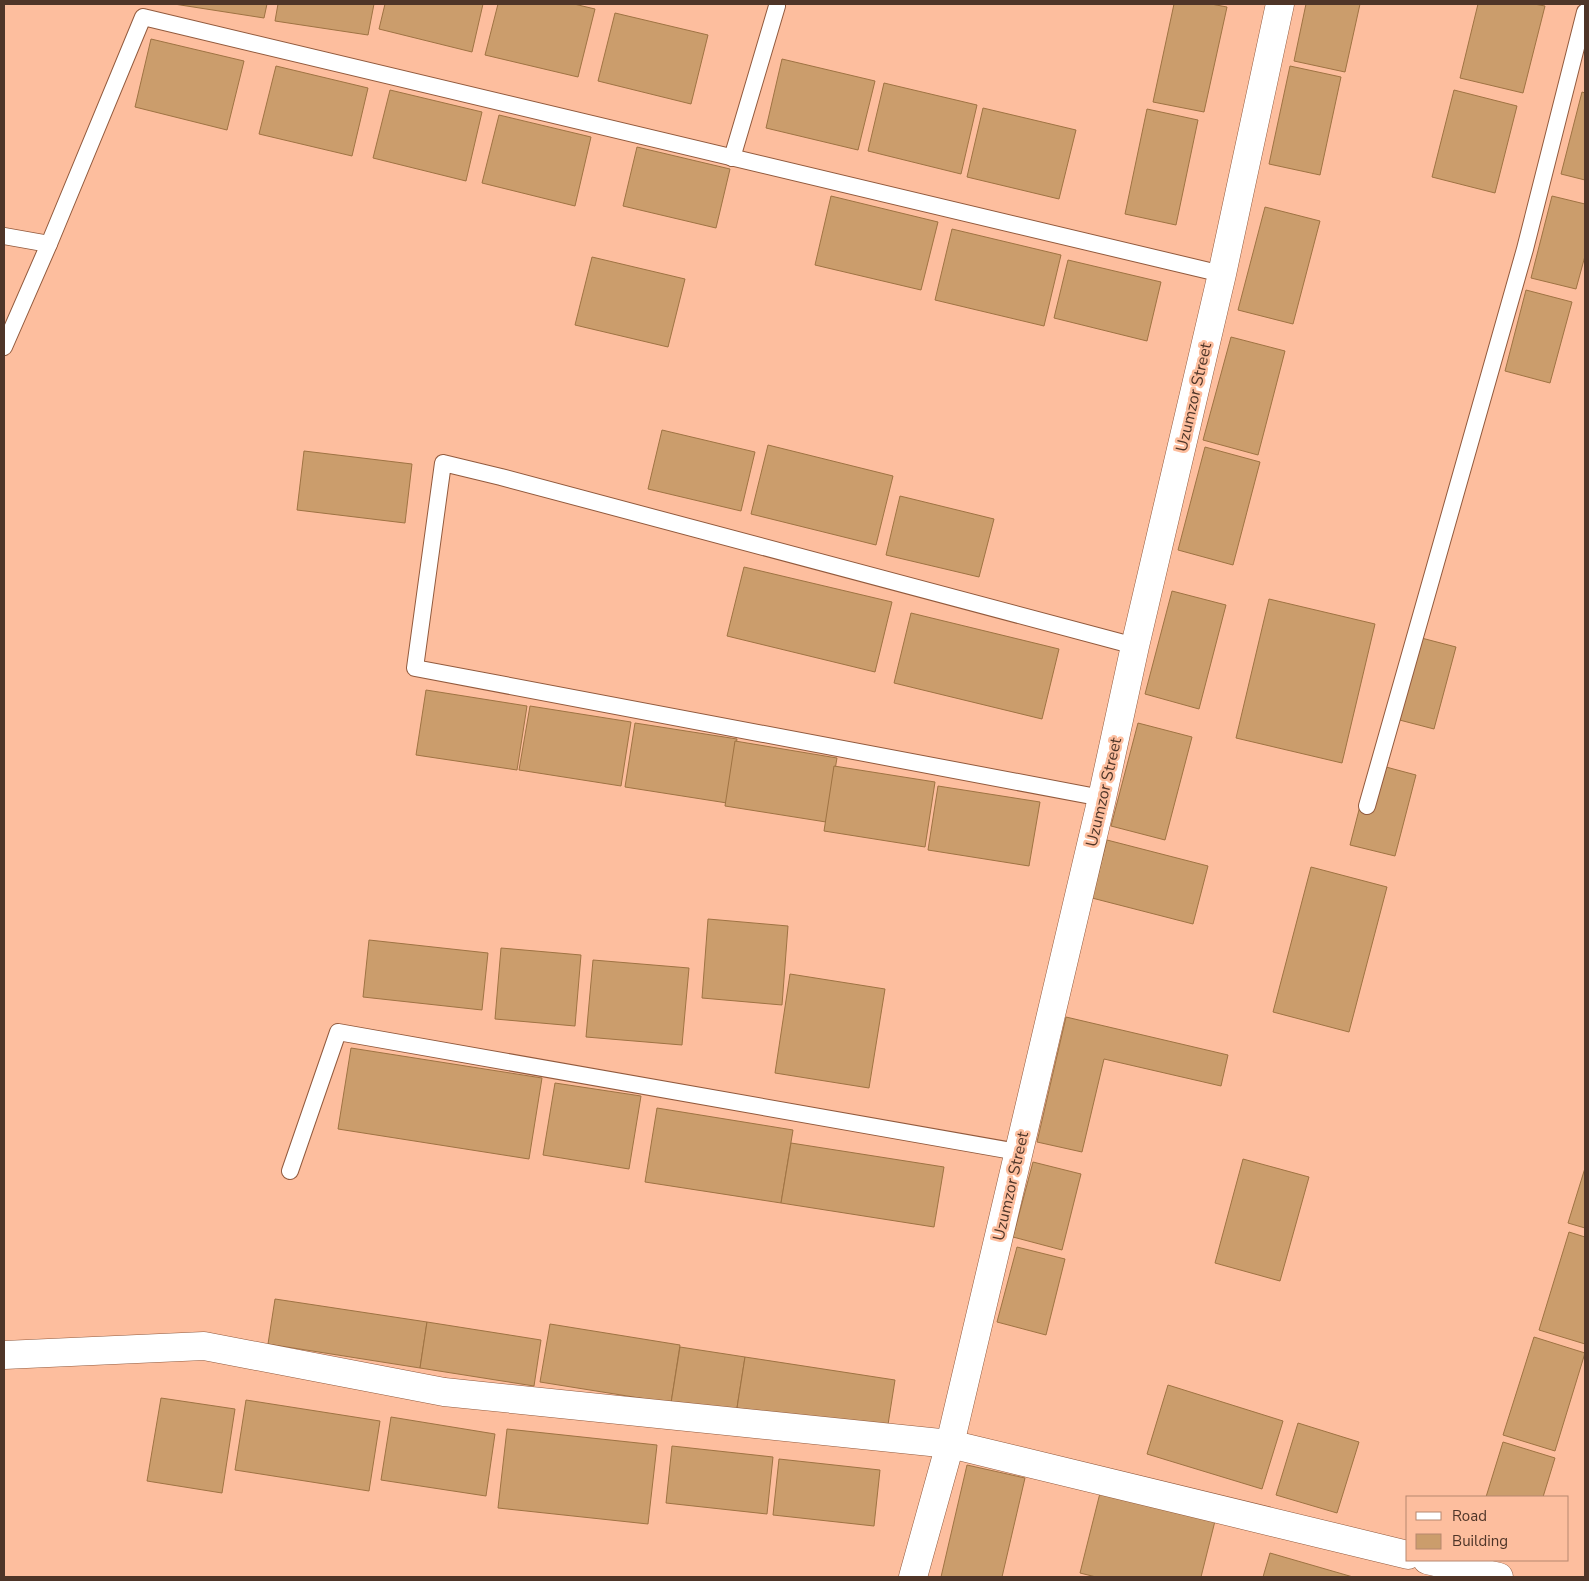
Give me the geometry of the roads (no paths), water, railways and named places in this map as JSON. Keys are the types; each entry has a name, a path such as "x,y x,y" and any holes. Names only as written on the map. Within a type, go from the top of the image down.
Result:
{"street":[{"name":"Uzumzor Street","path":"913,1577 950,1444 1102,798 1135,646 1222,274 1280,4"},
{"path":"4,1355 204,1346 444,1392 950,1444 1406,1555"},
{"path":"1431,1561 1499,1577"}],"lane":[{"path":"732,158 777,6"},
{"path":"4,347 49,244 145,10 732,158 1222,274"},
{"path":"1367,806 1525,249 1585,12"},
{"path":"4,236 49,244"},
{"path":"1102,798 415,668 443,463 1135,646"},
{"path":"290,1171 338,1032 1018,1152"}]}
